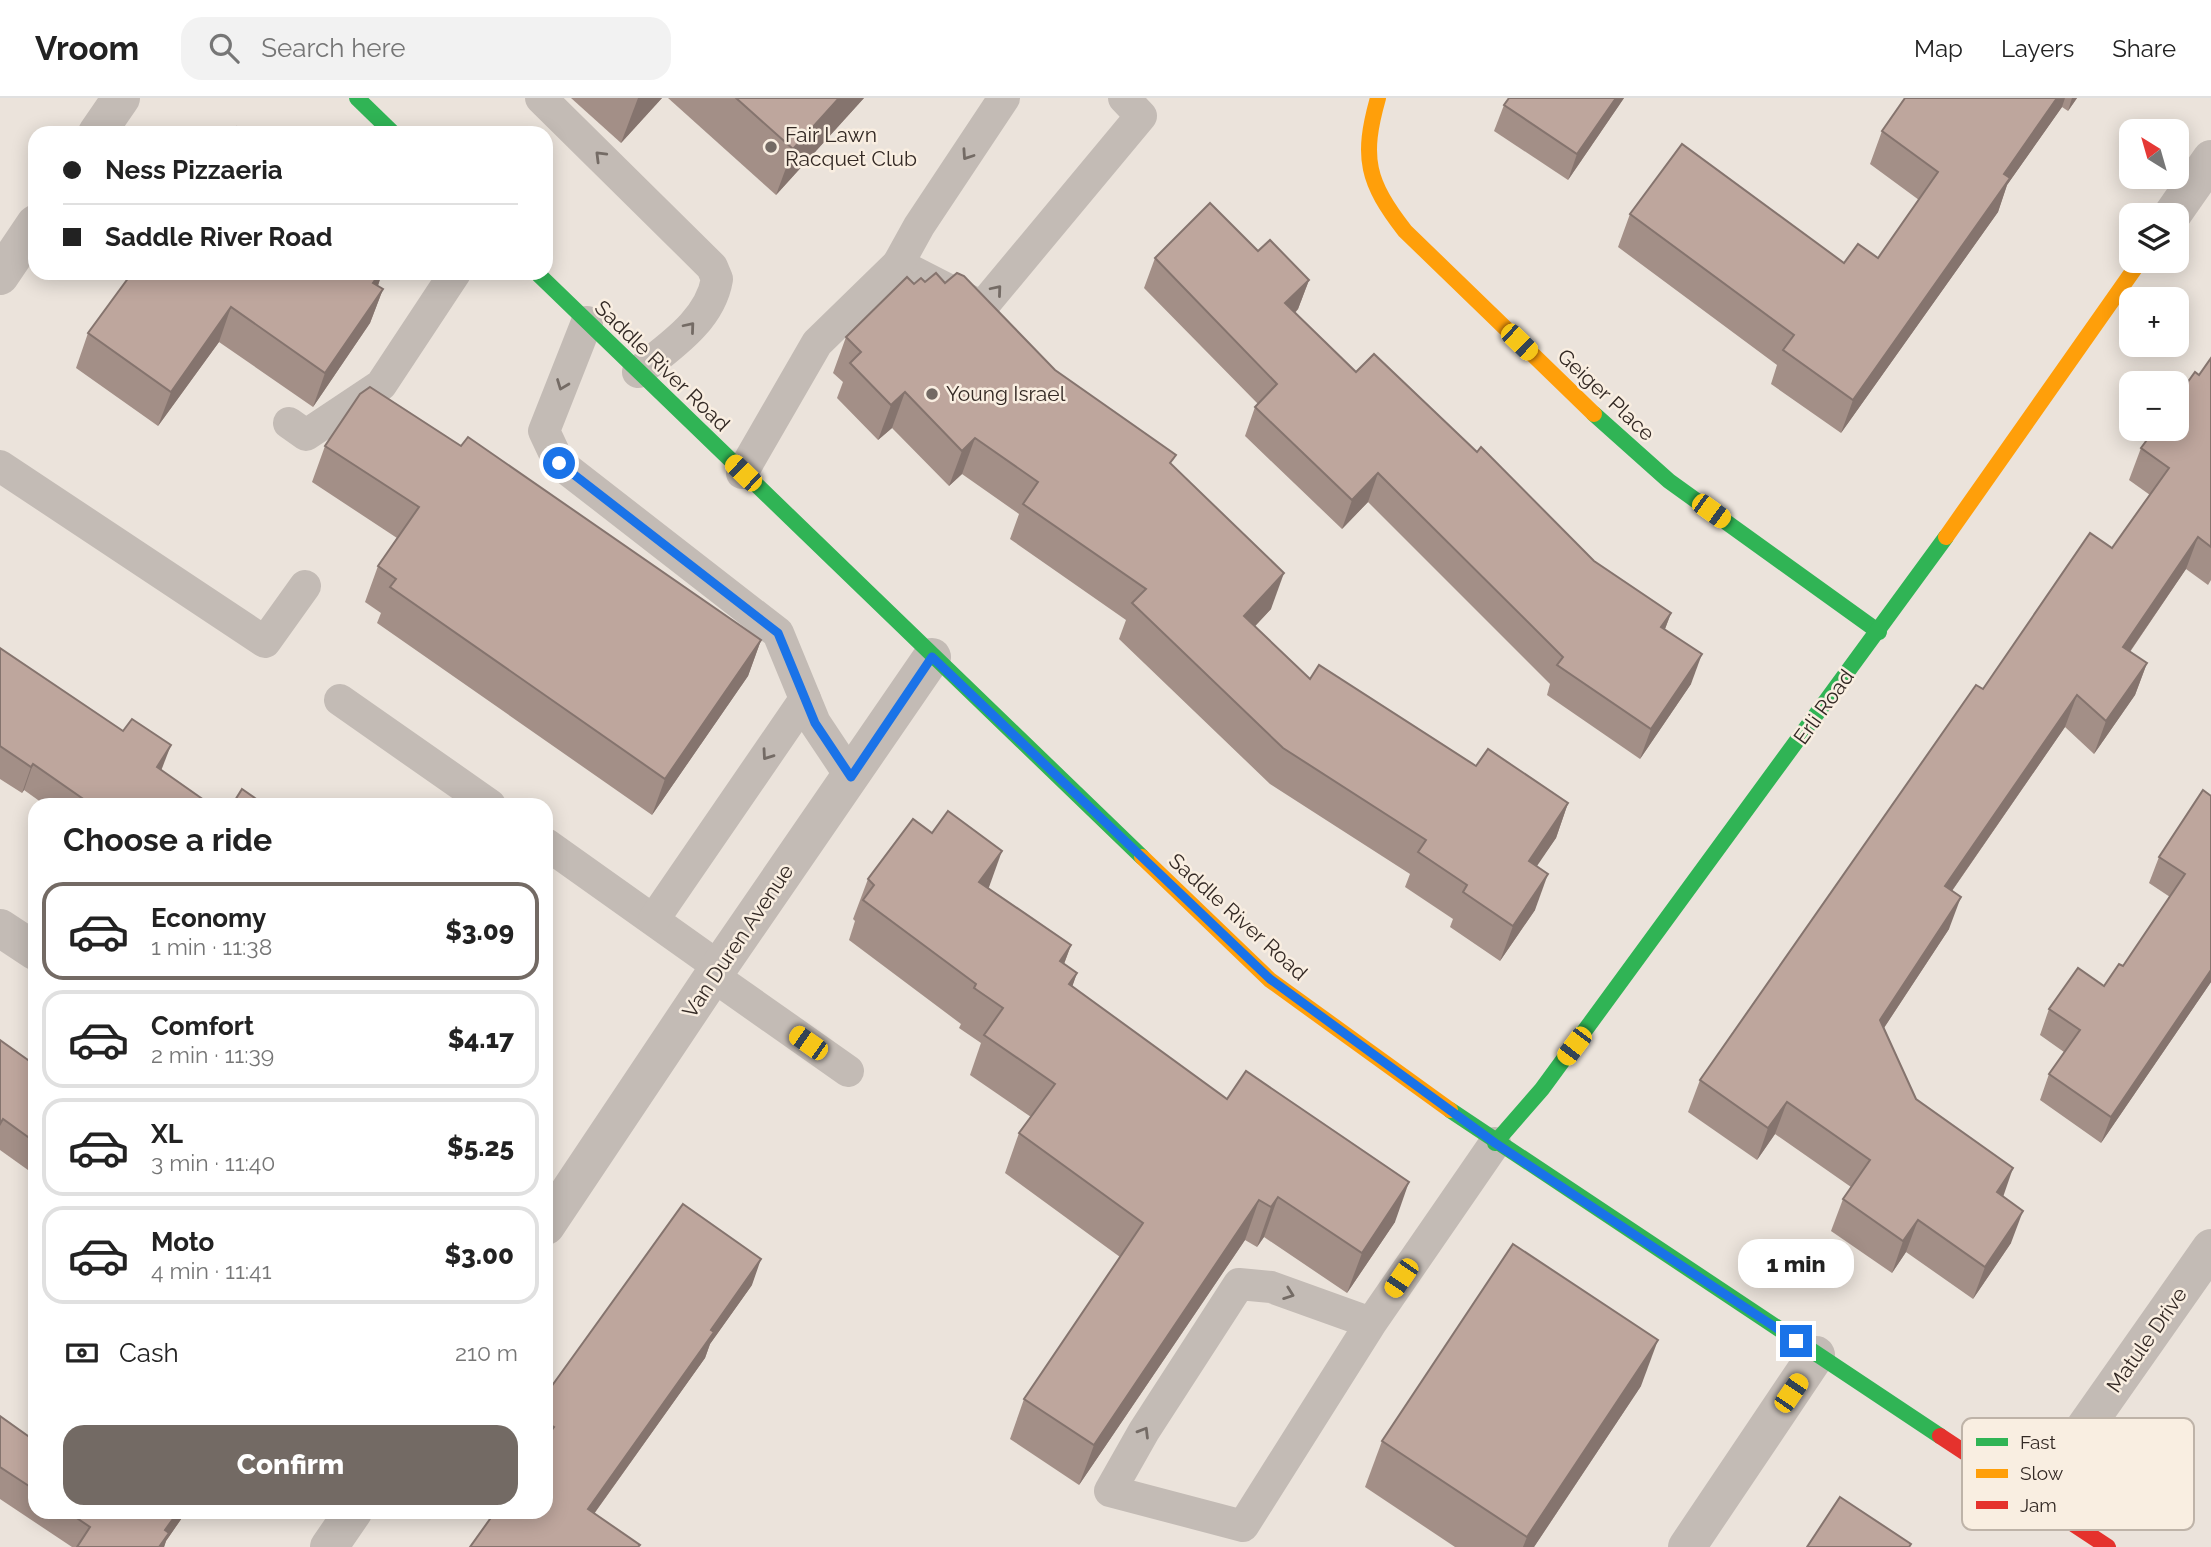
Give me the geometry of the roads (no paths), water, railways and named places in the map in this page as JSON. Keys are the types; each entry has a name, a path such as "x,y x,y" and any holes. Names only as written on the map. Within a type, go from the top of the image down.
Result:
{"main road":[{"path":"357,98 386,126"},
{"name":"Geiger Place","path":"1378,98 1367,131 1366,169 1380,200 1405,231 1614,434 1669,481 1879,632"},
{"name":"Erli Road","path":"1495,1143 1542,1089 1879,632 2132,273"},
{"name":"Saddle River Road","path":"544,280 932,657 1270,979 1495,1143 1962,1452"},
{"name":"Saddle River Road","path":"2081,1530 2108,1547"}],"street":[{"path":"102,126 121,98"},
{"path":"2180,203 2211,159"},
{"path":"0,276 28,234"},
{"name":"Van Duren Avenue","path":"553,1216 716,971 932,657"},
{"path":"0,928 28,946"},
{"name":"Matule Drive","path":"2092,1418 2211,1248"},
{"path":"1687,1547 1816,1355"},
{"path":"329,1547 348,1519"}],"lane":[{"path":"541,98 712,267 717,279 709,302 689,331 638,372"},
{"path":"743,473 817,343 898,264 919,226 1004,98"},
{"path":"898,264 982,307 1141,116 1124,98"},
{"path":"289,423 306,435 381,385 450,280"},
{"path":"587,322 544,431 559,463 778,633 815,723 851,777"},
{"path":"0,466 265,642 305,586"},
{"path":"654,919 806,699"},
{"path":"340,700 480,798"},
{"path":"553,849 654,919 716,971 848,1071"},
{"path":"1371,1323 1271,1287 1239,1284 1144,1431 1110,1491 1243,1526 1371,1323 1495,1143"}],"place":[{"name":"Fair Lawn Racquet Club","path":"771,147"},
{"name":"Young Israel","path":"932,394"}]}
